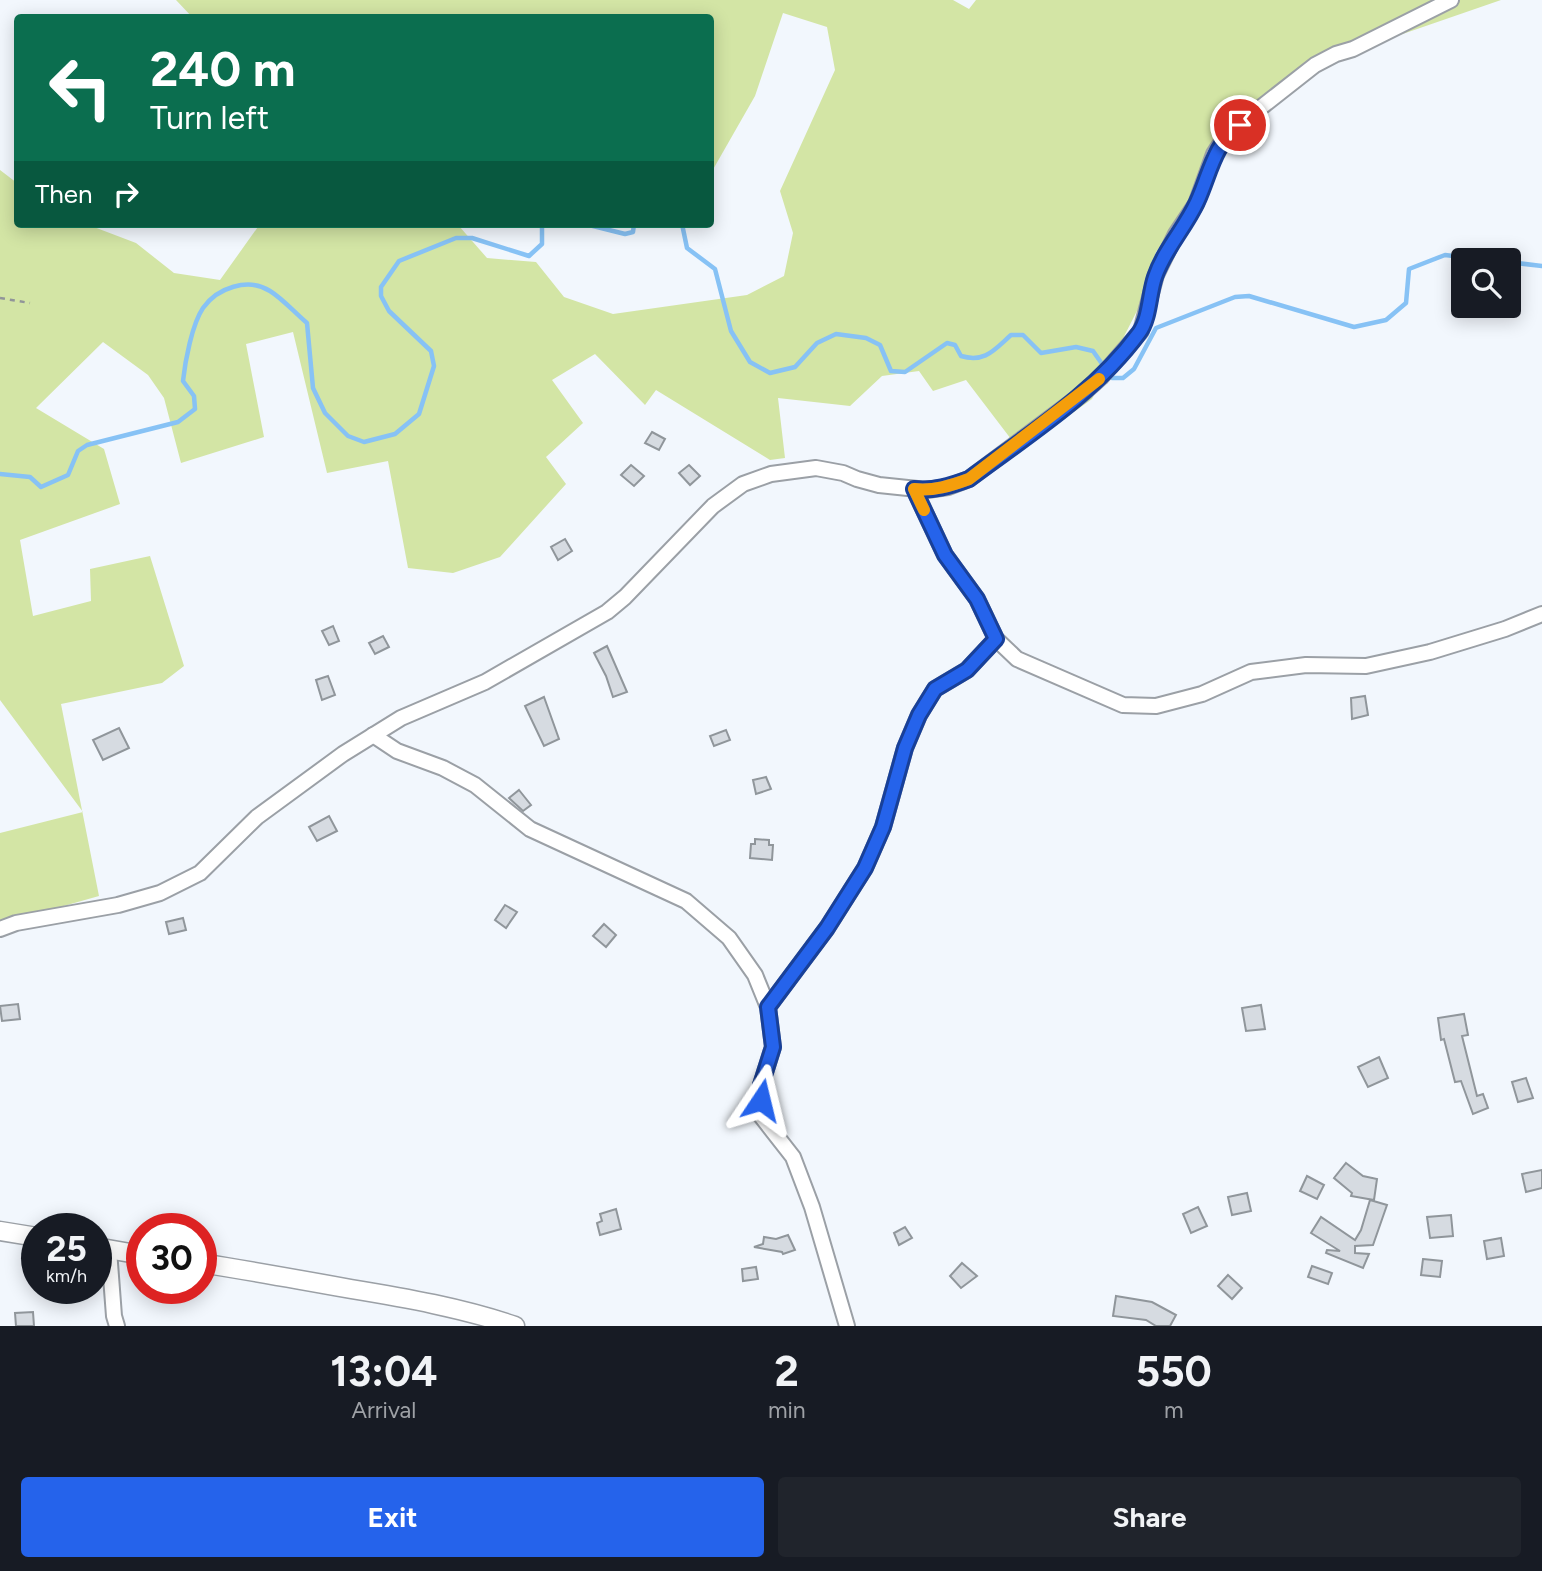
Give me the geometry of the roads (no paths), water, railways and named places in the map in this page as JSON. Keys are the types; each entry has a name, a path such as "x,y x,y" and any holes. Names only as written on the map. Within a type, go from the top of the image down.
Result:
{"street":[{"path":"0,929 16,923 118,905 179,886 200,873 257,817 343,754 401,718 485,682 607,612 713,506 743,484 771,474 816,468 843,473 879,485 928,491 969,479 1101,377 1141,331 1156,275 1196,204 1214,154 1227,134 1315,65 1451,0"},
{"path":"914,489 945,555 977,599 996,639 1017,659 1123,705 1156,706 1202,694 1251,671 1307,665 1366,666 1430,652 1505,629 1542,614"},
{"path":"768,1007 827,928 865,868 883,827 905,748 919,715 935,689 967,670 996,639"},
{"path":"373,735 397,751 443,768 475,785 530,830 686,901 729,938 755,975 768,1007 773,1047 761,1085 761,1116 793,1157 812,1208 847,1326"},
{"path":"0,1231 21,1234"},
{"path":"217,1265 391,1296 486,1316 515,1326"},
{"path":"112,1304 117,1326"}],"waterway":[{"path":"0,474 30,477 41,487 68,475 78,451 87,445 178,422 195,409 194,396 183,381 196,323 203,308 216,295 243,285 270,291 307,323 313,388 325,413 348,436 364,442 395,434 419,414 434,366 431,351 389,311 381,296 381,287 399,261 456,238 472,238 529,256 542,244 542,228"},
{"path":"601,228 625,234 633,232 634,228"},
{"path":"683,228 687,248 715,269 731,331 750,362 770,373 795,367 817,343 836,334 866,338 880,345 891,371 905,372 947,343 955,345 961,356 977,358 989,354 1011,335 1023,335 1041,353 1076,347 1093,351 1112,378 1123,378 1134,369 1156,328 1235,297 1249,296 1354,327 1386,320 1406,303 1409,269 1445,255 1451,256"},
{"path":"1521,264 1542,266"}]}
